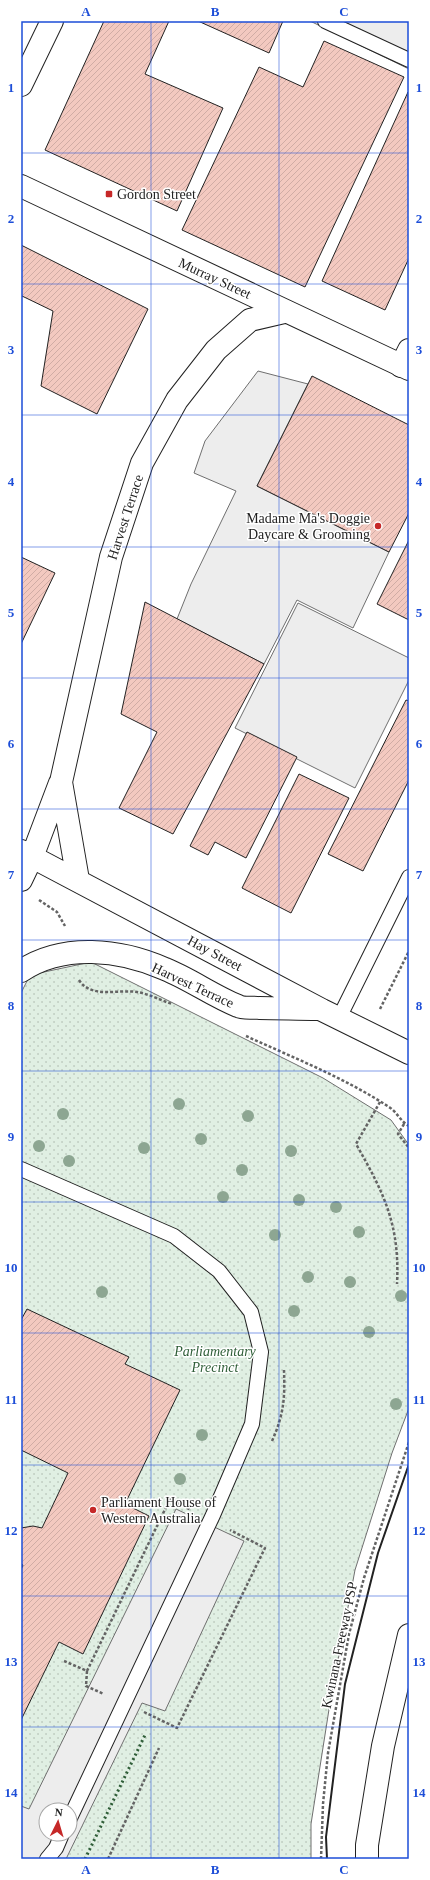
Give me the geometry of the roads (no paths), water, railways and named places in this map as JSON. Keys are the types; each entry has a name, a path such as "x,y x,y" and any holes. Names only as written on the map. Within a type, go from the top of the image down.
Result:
{"main road":[{"path":"21,85 52,21"},
{"name":"Murray Street","path":"21,186 284,312 406,362"},
{"name":"Harvest Terrace","path":"21,880 27,854 61,782 111,557 142,464 177,400 216,350 250,320 284,312"},
{"name":"Harvest Terrace","path":"61,782 78,880"},
{"name":"Hay Street","path":"27,854 331,1014 409,1053"},
{"name":"Harvest Terrace","path":"21,971 39,962 64,954 83,952 103,953 121,956 164,968 240,1007 331,1014"},
{"path":"367,1859 367,1845 383,1746 409,1635"}],"lane":[{"path":"325,21 409,60"},
{"path":"331,1014 409,877"},
{"path":"21,1169 174,1236 219,1271 251,1312 262,1352 252,1424 212,1517 78,1802"},
{"path":"47,1859 56,1848 59,1842"}],"place":[{"name":"Gordon Street","path":"109,194"},
{"name":"Madame Ma's Doggie Daycare & Grooming","path":"378,526"},
{"name":"Parliament House of Western Australia","path":"93,1510"}],"park label":[{"name":"Parliamentary Precinct","path":"215,1360"}]}
